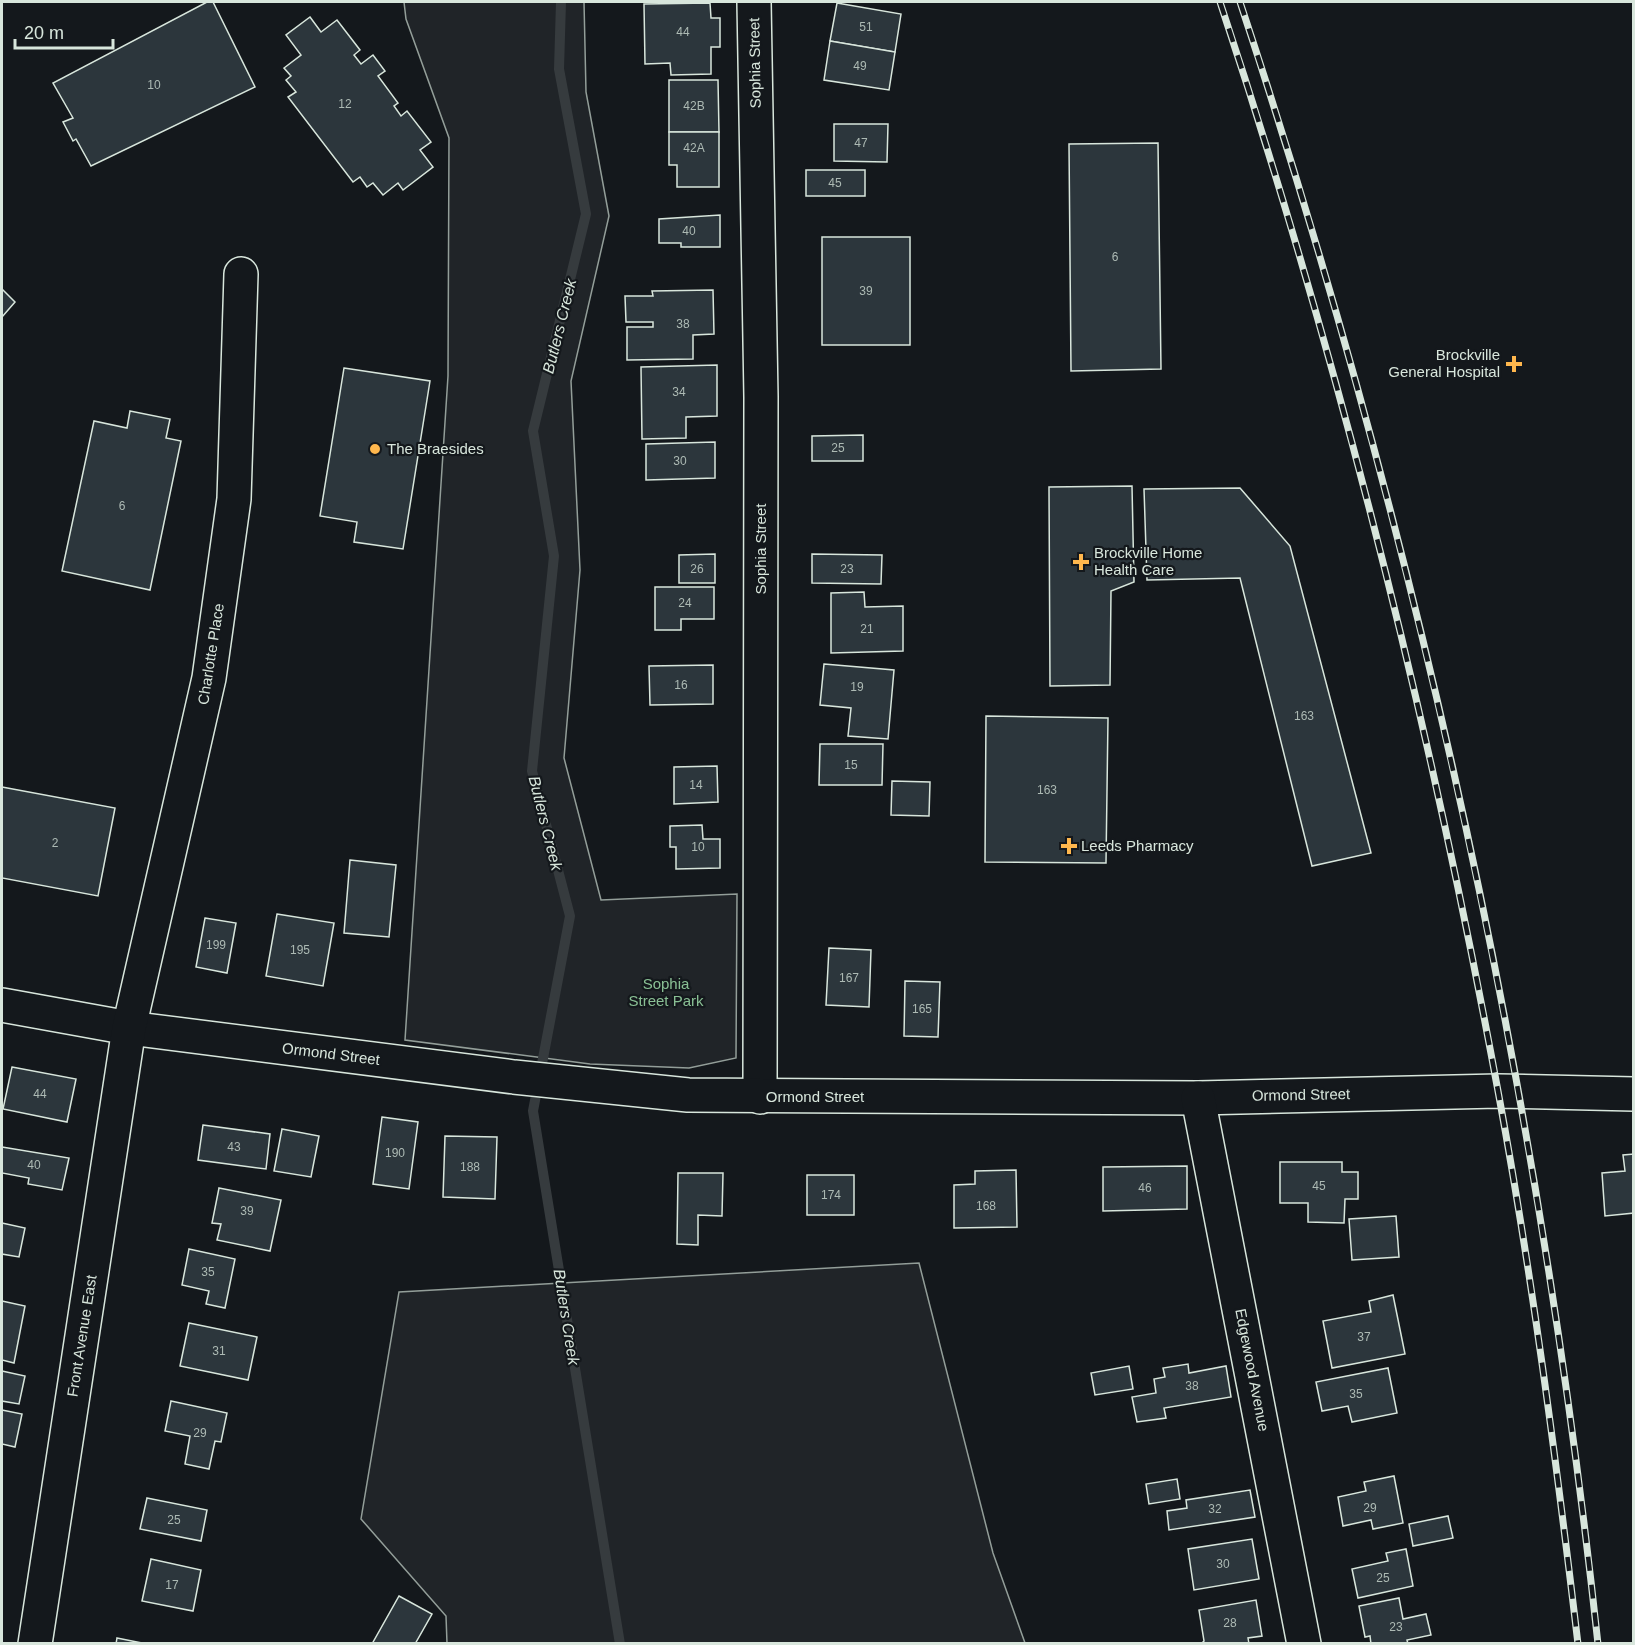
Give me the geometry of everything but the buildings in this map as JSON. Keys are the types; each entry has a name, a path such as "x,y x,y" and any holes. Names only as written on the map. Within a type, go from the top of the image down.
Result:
{"street":[{"name":"Sophia Street","path":"754,2 761,397 760,1097"},
{"name":"Charlotte Place","path":"129,1028 209,678 234,499 241,274"},
{"name":"Ormond Street","path":"2,1005 129,1028 514,1077 688,1095 1198,1098 1498,1091 1634,1094"},
{"name":"Front Avenue East","path":"35,1644 129,1028"},
{"name":"Edgewood Avenue","path":"1198,1098 1304,1644"}],"green space":[{"name":"Sophia Street Park","path":"404,2 584,2 586,92 609,216 571,381 580,570 564,758 601,900 737,894 736,1058 689,1068 590,1064 405,1040 448,376 449,138 406,19"},
{"path":"919,1263 993,1553 1025,1643 447,1643 446,1616 361,1519 399,1292"}],"waterway":[{"name":"Butlers Creek","path":"561,2 559,69 586,214 533,431 554,556 532,771 570,916 533,1111 620,1644"}],"railway":[{"path":"1220,2 1304,270 1342,406 1378,542 1442,816 1498,1091 1522,1229 1552,1436 1578,1644"},
{"path":"1240,2 1303,202 1362,404 1415,608 1462,813 1505,1019 1541,1227 1573,1435 1598,1644"}],"place":[{"name":"Brockville General Hospital","path":"1514,364"},
{"name":"The Braesides","path":"375,449"},
{"name":"Brockville Home Health Care","path":"1081,562"},
{"name":"Leeds Pharmacy","path":"1069,846"}]}
